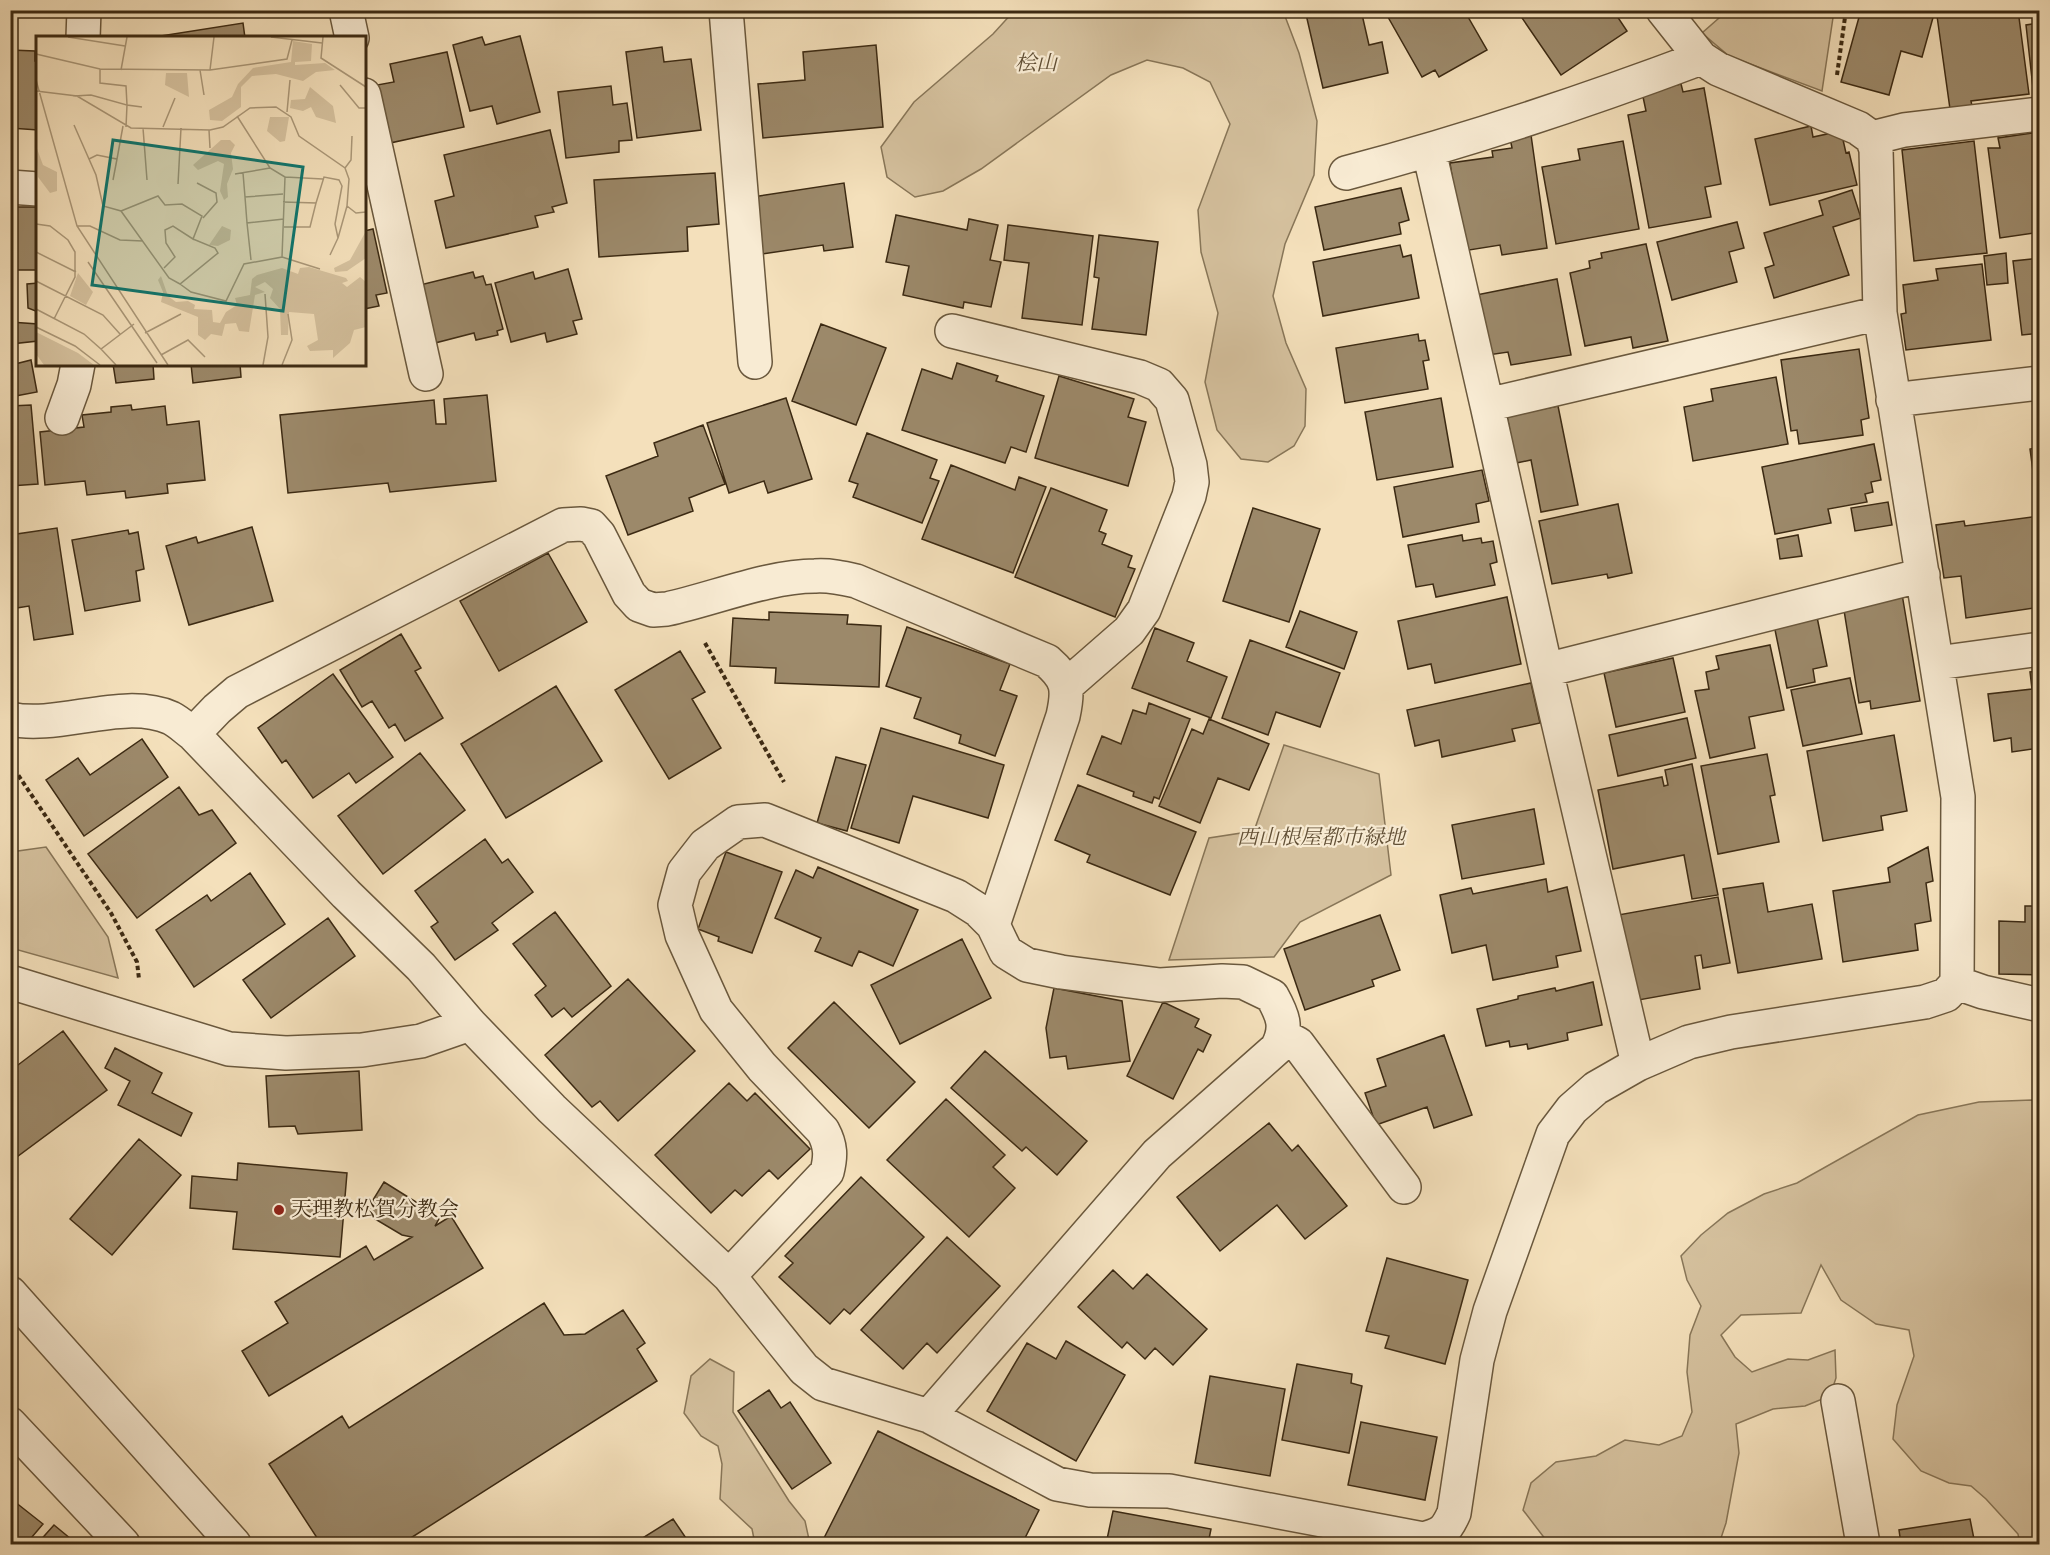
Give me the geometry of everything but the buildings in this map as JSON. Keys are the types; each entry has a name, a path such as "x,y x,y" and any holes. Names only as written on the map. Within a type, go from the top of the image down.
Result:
{"street":[{"path":"82,36 84,10"},
{"path":"346,10 352,36"},
{"path":"726,10 755,362"},
{"path":"10,719 29,721 127,711 148,712 172,718 193,734 346,894 421,967 470,1024 552,1109 729,1276 804,1370 823,1384 929,1416 1057,1484 1090,1490 1169,1491 1424,1539 1439,1535 1449,1526 1454,1513 1477,1360 1490,1311 1553,1134 1572,1109 1596,1088 1638,1064 1689,1042 1731,1032 1925,1002 1946,995 1957,983 1958,797 1880,313 1876,149 1872,138 1858,128 1741,80 1701,58 1663,10"},
{"path":"1346,173 1429,151 1604,94 1701,58"},
{"path":"366,104 426,374"},
{"path":"1872,138 1904,130 2040,114"},
{"path":"1429,151 1638,1064"},
{"path":"10,187 36,189"},
{"path":"1487,405 1880,313"},
{"path":"952,331 1140,376 1159,385 1172,400 1190,465 1192,482 1189,496 1144,610 1129,631 1066,686"},
{"path":"62,418 74,385 78,366"},
{"path":"1893,400 2040,383"},
{"path":"193,734 237,692 563,525 591,526 599,535 629,594 639,605 653,610 684,606 786,579 832,576 856,581 1047,661 1060,672 1066,686 1067,699 1062,716 993,925"},
{"path":"1546,670 1923,575"},
{"path":"1937,663 2040,649"},
{"path":"729,1276 827,1172 830,1158 830,1143 823,1131 762,1067 716,1010 682,935 675,905 684,872 705,845 738,822 765,820 956,896 978,910 993,925 1006,952 1027,965 1061,972 1160,985 1243,982 1272,996 1284,1022 1283,1036 1277,1048 1157,1154 929,1416"},
{"path":"10,982 229,1049 286,1053 362,1050 421,1041 470,1024"},
{"path":"1957,983 1983,992 2040,1005"},
{"path":"1283,1036 1298,1044 1404,1187"},
{"path":"10,1293 234,1545"},
{"path":"1838,1401 1863,1545"},
{"path":"10,1424 123,1545"}],"path":[{"path":"1832,117 1846,10"},
{"path":"684,606 804,816 800,834"},
{"path":"10,763 111,913 137,962 146,1024"}],"green space":[{"name":"桧山","path":"1014,11 1283,11 1299,53 1317,121 1314,175 1285,244 1273,296 1286,343 1306,389 1305,426 1294,446 1268,462 1241,459 1217,430 1205,382 1218,313 1201,252 1198,210 1230,124 1210,82 1183,68 1147,60 1111,75 981,169 943,191 915,197 887,177 881,147 914,102 993,34"},
{"path":"1727,11 1834,11 1822,91 1729,56 1702,33"},
{"name":"西山根屋都市緑地","path":"1284,745 1379,774 1391,875 1300,922 1274,957 1169,960 1209,838 1254,831"},
{"path":"46,847 108,937 118,978 11,948 11,852"},
{"path":"2032,1100 2039,1102 2039,1544 2020,1544 2018,1534 1971,1486 1949,1483 1921,1471 1893,1439 1897,1405 1914,1356 1909,1330 1876,1324 1841,1300 1821,1265 1801,1313 1741,1315 1721,1335 1735,1357 1752,1372 1788,1359 1808,1360 1835,1350 1836,1378 1830,1396 1805,1406 1773,1409 1736,1424 1739,1453 1726,1523 1719,1544 1549,1544 1523,1510 1531,1483 1556,1462 1596,1456 1625,1440 1659,1445 1682,1436 1692,1412 1687,1372 1690,1335 1701,1306 1687,1280 1681,1256 1701,1235 1728,1213 1764,1194 1797,1183 1918,1115 1979,1102"},
{"path":"710,1359 734,1372 733,1412 789,1501 805,1521 810,1544 755,1544 752,1529 720,1499 722,1464 718,1446 701,1436 684,1413 691,1376"}],"place":[{"name":"天理教松賀分教会","path":"279,1210"}]}
